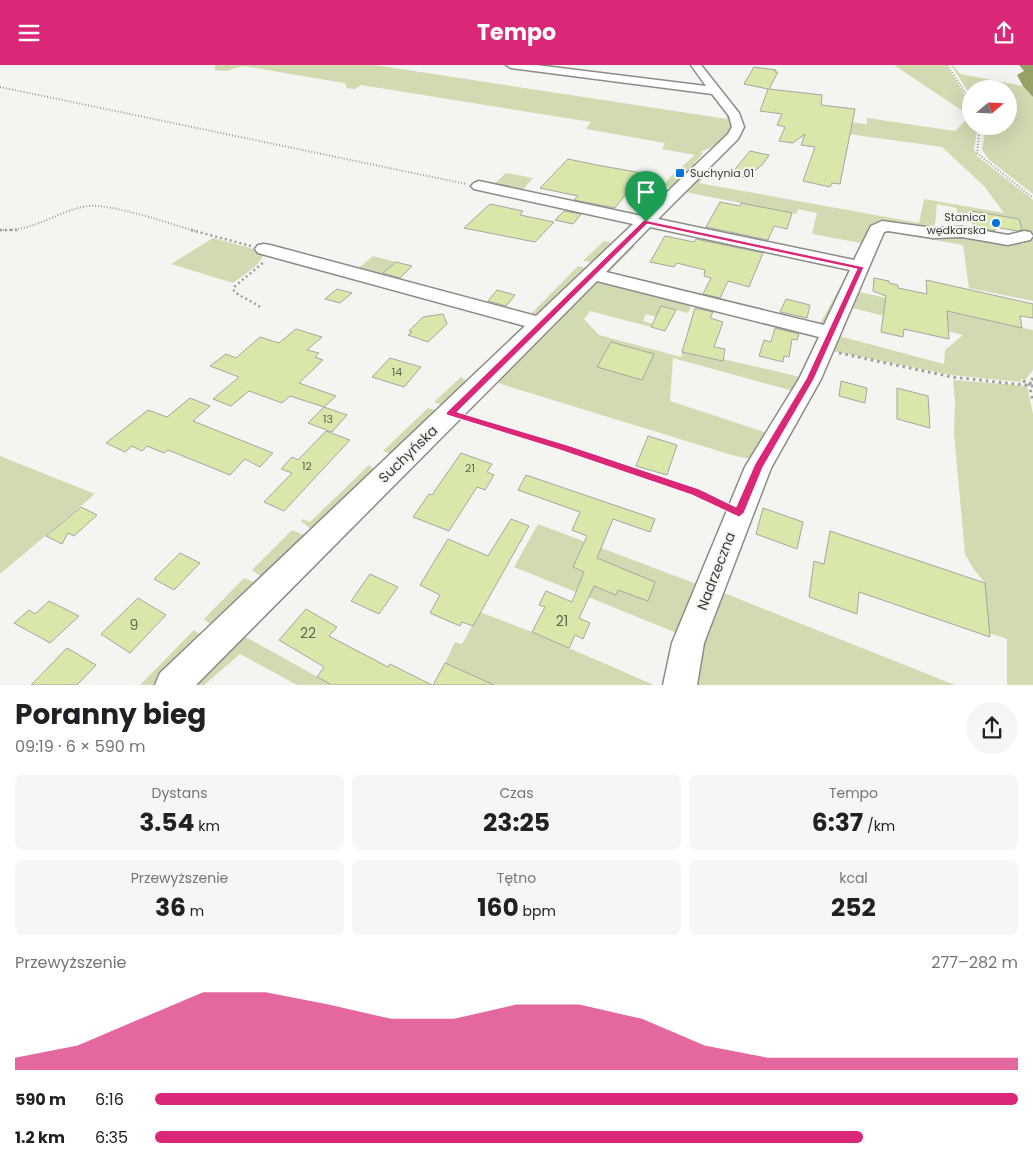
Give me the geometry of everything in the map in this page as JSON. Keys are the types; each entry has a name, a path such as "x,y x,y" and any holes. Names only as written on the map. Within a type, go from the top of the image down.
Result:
{"street":[{"path":"511,65 717,91"},
{"path":"696,65 717,91"},
{"name":"Suchyńska","path":"172,685 733,136 738,127 732,111 717,91"},
{"path":"479,186 861,267"},
{"name":"Nadrzeczna","path":"680,685 688,643 758,467 810,379 878,230 882,226 933,233 962,231 1008,240 1024,236"},
{"path":"266,250 542,324"},
{"path":"594,274 826,341"}],"path":[{"path":"947,65 962,88"},
{"path":"0,87 479,186"},
{"path":"978,135 977,153 1033,198"},
{"path":"0,230 23,229 85,206 99,205 266,250 269,257 234,287 234,291 238,295 248,298 260,307"},
{"path":"826,341 952,377 1031,384"},
{"path":"1033,378 1031,384 1033,401"},
{"path":"1022,381 1031,384"},
{"path":"450,413 564,448 696,492 739,513"}],"shaded area":[{"path":"215,65 375,65 727,119 726,116 731,117 732,128 718,143 700,152 703,153 676,185 670,187 664,185 670,177 695,155 662,149 665,143 586,129 591,122 361,85 355,89 346,88 344,83 243,66 226,71 215,70"},
{"path":"894,65 946,65 962,91 962,111"},
{"path":"951,65 960,74 992,80 962,80 962,82"},
{"path":"1019,65 1033,65 1033,97 1023,86 1017,75 1024,71"},
{"path":"1018,85 1023,86 1033,97 1033,194 988,159 982,149 985,135 1018,135"},
{"path":"867,118 955,131 962,124 962,135 976,135 974,148 977,156 1033,200 1033,237 1022,232 1019,219 972,211 973,220 971,220 958,215 956,208 937,204 935,225 928,226 897,221 897,224 888,223 852,264 861,243 812,234 817,213 798,209 796,214 685,192 706,170 712,172 708,172 699,183 919,223 924,199 1004,213 984,186 942,147 849,134 849,122 867,124"},
{"path":"506,173 533,178 520,193 491,187"},
{"path":"882,231 962,233 1024,244 1023,239 1033,238 1033,301 969,288 963,245"},
{"path":"213,238 264,252 263,257 252,269 233,283 171,264"},
{"path":"604,241 613,243 593,262 583,261"},
{"path":"631,245 635,246 608,273 605,271"},
{"path":"373,256 396,262 378,278 355,271"},
{"path":"578,266 586,268 586,271 534,318 529,316"},
{"path":"850,268 854,268 823,330 623,280 610,273 820,324"},
{"path":"866,273 859,292 1033,330 1033,370 1025,380 1021,379 1021,382 951,375 827,350 839,336 944,364 945,350 963,335 852,308 846,322 841,321"},
{"path":"596,280 693,302 688,313 661,306 656,317 646,314 643,321 653,324 651,327 590,311 584,319 599,335 681,357 682,352 723,361 723,359 800,377 793,391 673,358 670,401 767,433 753,459 735,456 495,381"},
{"path":"461,377 469,383 446,406 434,402"},
{"path":"953,380 1027,386 1033,414 1033,685 1007,685 1007,639 989,633 985,583 965,554 954,433 955,402"},
{"path":"428,408 439,411 391,454 383,451"},
{"path":"0,456 95,494 0,574"},
{"path":"369,465 377,471 316,528 311,529 301,521 303,519 310,522"},
{"path":"538,524 699,585 677,633 514,567"},
{"path":"292,530 306,536 262,577 252,570"},
{"path":"244,578 258,584 211,625 204,619"},
{"path":"719,591 955,685 692,685 704,633"},
{"path":"480,612 532,632 654,685 494,685 445,663 455,642 462,644"},
{"path":"194,630 205,638 156,685 140,685"},
{"path":"244,636 332,685 297,685 240,654 204,685 194,685"}],"building":[{"path":"754,67 776,70 775,72 778,72 769,89 822,95 821,105 855,109 840,184 832,183 830,187 803,181 815,147 801,145 805,134 793,143 779,141 785,127 777,125 782,114 760,111 768,89 744,84"},
{"path":"750,151 769,155 763,164 746,178 730,174 736,168"},
{"path":"568,159 642,173 615,208 574,200 578,196 540,188"},
{"path":"720,202 740,206 741,203 792,213 787,229 774,226 768,240 706,227"},
{"path":"490,204 523,211 520,215 554,222 535,242 464,228"},
{"path":"564,211 581,214 573,224 555,220"},
{"name":"Stanica wędkarska","path":"972,211 1019,219 1022,230 1017,231 995,227 995,231 973,227"},
{"path":"665,236 694,242 696,239 763,253 749,287 728,281 720,298 703,294 711,278 704,276 705,270 677,263 674,267 650,262"},
{"path":"396,262 412,266 400,278 383,273"},
{"path":"874,278 889,281 889,283 898,285 898,288 927,294 926,280 1033,304 1033,318 1020,316 1022,328 947,311 949,339 904,329 903,337 881,332 886,296 873,291"},
{"path":"337,289 352,293 340,303 325,299"},
{"path":"497,290 515,295 506,306 488,301"},
{"path":"786,299 810,305 807,318 780,312"},
{"path":"661,306 676,310 665,331 651,327"},
{"path":"695,308 713,312 710,318 723,322 714,347 725,349 723,361 682,352"},
{"path":"443,314 447,324 428,342 408,335 412,332 409,331 423,317"},
{"path":"775,328 799,334 797,340 792,339 789,357 784,356 783,362 759,356 764,340 771,342"},
{"path":"296,329 322,337 307,350 319,353 315,357 323,360 299,383 336,396 324,407 290,396 282,403 249,391 231,406 213,399 239,377 210,366 226,354 236,358 260,337 279,343"},
{"path":"611,342 654,354 642,380 597,367"},
{"path":"390,358 421,367 404,387 372,377"},
{"path":"841,381 867,388 865,403 839,396"},
{"path":"897,388 928,396 930,428 897,419"},
{"path":"190,398 210,406 193,421 273,453 260,467 245,459 230,475 168,450 164,453 147,446 142,451 132,446 125,452 106,443 148,410 167,417"},
{"path":"324,407 347,415 332,432 308,423"},
{"path":"326,431 350,440 284,511 264,502 292,473 281,469 292,457 298,460"},
{"path":"648,436 677,445 667,475 636,466"},
{"path":"461,453 492,464 487,472 494,475 485,490 477,487 449,531 413,517 429,494 432,495"},
{"path":"526,475 655,519 650,532 613,519 597,558 655,582 648,601 618,590 616,595 594,586 579,618 590,623 583,639 575,635 569,648 532,632 545,607 539,605 546,591 572,602 584,572 573,567 587,536 572,530 580,512 518,490"},
{"path":"81,507 97,515 74,536 68,533 62,544 46,536"},
{"path":"763,508 803,522 797,549 756,534"},
{"path":"511,519 529,526 473,626 462,622 460,626 430,613 440,595 420,585 448,539 488,556"},
{"path":"830,531 985,583 990,637 859,592 857,614 809,597 814,561 824,564"},
{"path":"180,553 200,563 174,590 154,579"},
{"path":"370,574 398,587 379,614 351,601"},
{"path":"138,598 166,615 130,653 101,634"},
{"path":"49,601 79,616 50,643 14,623 29,610 35,614"},
{"path":"306,609 337,627 329,636 388,667 390,664 432,685 332,685 317,677 324,667 279,640"},
{"path":"67,648 96,665 77,685 31,685"},
{"path":"445,663 494,685 433,685"}],"place":[{"name":"Suchynia 01","path":"680,173"},
{"name":"Stanica wędkarska","path":"996,223"}],"route":[{"path":"646,222 861,267 810,379 758,467 739,513 696,492 564,448 450,413 646,222"}]}
